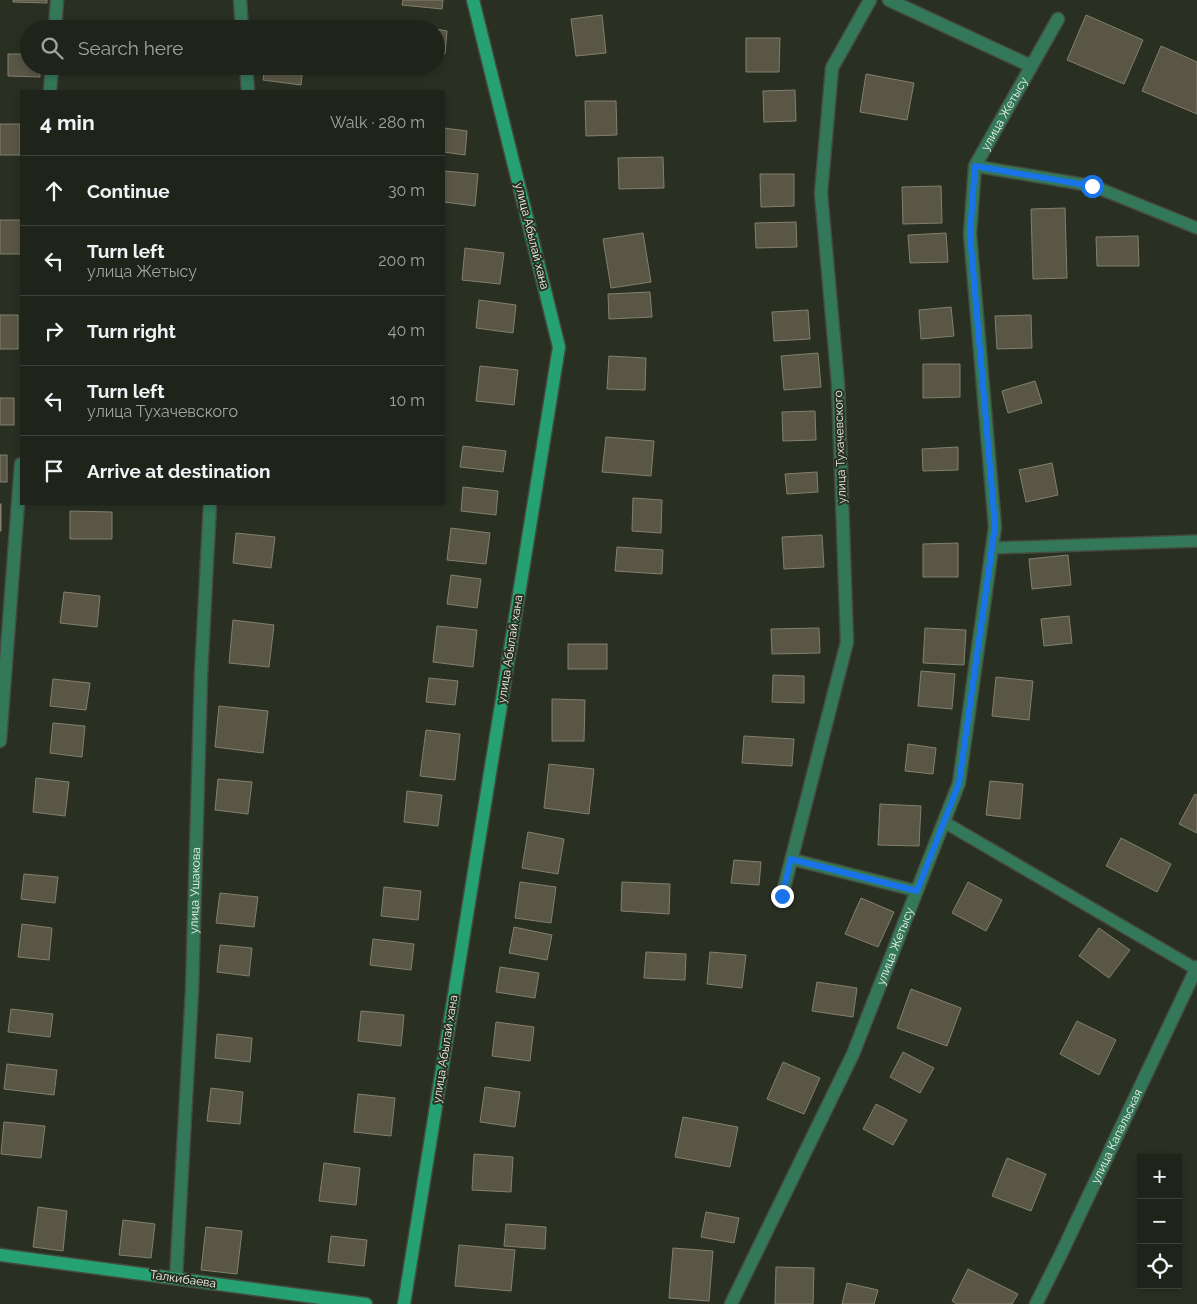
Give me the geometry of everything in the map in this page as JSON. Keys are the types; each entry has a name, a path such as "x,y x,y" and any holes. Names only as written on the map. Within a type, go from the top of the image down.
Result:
{"street":[{"path":"56,20 57,0"},
{"path":"240,0 241,20"},
{"name":"улица Абылай хана","path":"404,1304 559,347 473,0"},
{"name":"улица Тухачевского","path":"782,896 847,642 838,384 821,193 832,68 870,0"},
{"path":"889,0 1031,66"},
{"name":"улица Жетысу","path":"731,1304 852,1054 959,783 995,526 970,234 975,166 1058,19"},
{"path":"50,90 51,75"},
{"path":"247,75 248,90"},
{"path":"0,741 20,477"},
{"name":"улица Ушакова","path":"176,1278 192,991 201,675 210,505"},
{"name":"улица Капальская","path":"1036,1304 1197,968"},
{"name":"Талкибаева","path":"0,1255 366,1304"}],"lane":[{"path":"975,166 1092,186 1197,228"},
{"path":"992,548 1197,541"},
{"path":"944,822 1197,968"},
{"path":"791,859 917,891"}],"building":[{"path":"13,0 47,0 47,3 13,2"},
{"path":"403,0 443,0 442,9 402,5"},
{"path":"602,15 606,53 576,56 571,19"},
{"path":"1086,15 1143,40 1124,84 1067,60"},
{"path":"445,31 447,31 445,54"},
{"path":"746,38 780,38 779,72 746,72"},
{"path":"1161,46 1197,62 1197,114 1142,91"},
{"path":"8,54 20,54 20,75 40,75 40,77 8,76"},
{"path":"866,74 914,83 907,120 860,112"},
{"path":"264,75 302,75 301,85 263,80"},
{"path":"795,90 796,121 764,122 763,91"},
{"path":"585,101 616,101 617,135 586,136"},
{"path":"0,124 20,124 20,155 0,155"},
{"path":"445,128 467,131 465,155 445,152"},
{"path":"663,157 664,188 619,189 618,158"},
{"path":"445,171 478,174 475,206 445,202"},
{"path":"760,174 794,174 794,206 761,207"},
{"path":"941,186 942,223 903,224 902,187"},
{"path":"1065,208 1067,278 1033,279 1031,209"},
{"path":"0,220 20,220 20,254 0,254"},
{"path":"796,222 797,247 756,248 755,223"},
{"path":"643,233 651,282 611,288 603,239"},
{"path":"946,233 948,262 910,263 908,235"},
{"path":"1138,236 1139,266 1097,266 1096,237"},
{"path":"465,248 504,253 500,284 462,280"},
{"path":"650,292 652,317 609,319 608,294"},
{"path":"479,300 516,305 513,333 476,328"},
{"path":"951,307 954,336 921,339 919,310"},
{"path":"808,310 810,339 774,341 772,312"},
{"path":"0,315 18,315 18,349 0,349"},
{"path":"1031,315 1032,348 997,349 995,316"},
{"path":"818,353 821,387 784,390 781,356"},
{"path":"609,356 646,358 645,390 607,389"},
{"path":"923,364 960,364 960,397 923,398"},
{"path":"480,366 518,370 514,405 476,401"},
{"path":"1035,381 1042,403 1008,413 1002,391"},
{"path":"0,398 14,398 14,425 0,425"},
{"path":"815,411 816,440 783,441 782,412"},
{"path":"606,437 654,441 651,476 602,472"},
{"path":"463,446 506,451 503,472 460,467"},
{"path":"958,447 958,470 923,471 922,449"},
{"path":"0,455 7,455 7,482 0,482"},
{"path":"1052,463 1058,495 1026,502 1019,470"},
{"path":"817,472 818,492 787,494 785,474"},
{"path":"463,487 498,491 496,515 461,511"},
{"path":"633,498 662,500 661,533 632,531"},
{"path":"1,504 1,531 0,531"},
{"path":"70,511 112,512 112,539 70,539"},
{"path":"451,528 490,533 486,564 447,560"},
{"path":"236,533 275,537 271,568 233,563"},
{"path":"822,535 824,567 784,569 782,537"},
{"path":"958,543 958,577 923,577 923,544"},
{"path":"617,547 663,550 662,574 615,571"},
{"path":"1068,555 1071,585 1032,589 1029,559"},
{"path":"451,575 481,579 477,608 447,604"},
{"path":"64,592 100,596 97,627 60,623"},
{"path":"1069,616 1072,643 1044,646 1041,619"},
{"path":"233,620 274,625 269,667 229,663"},
{"path":"437,626 477,630 473,667 433,662"},
{"path":"819,628 820,653 772,654 771,629"},
{"path":"925,628 966,630 964,665 923,663"},
{"path":"568,644 607,644 607,669 568,669"},
{"path":"921,671 955,674 952,709 918,706"},
{"path":"773,675 804,676 804,703 772,702"},
{"path":"996,677 1033,681 1029,720 992,716"},
{"path":"429,678 458,681 455,705 426,702"},
{"path":"53,679 90,683 86,710 50,706"},
{"path":"552,699 585,700 584,741 552,741"},
{"path":"219,706 268,711 263,753 215,747"},
{"path":"53,723 85,726 82,757 50,753"},
{"path":"426,730 460,734 455,780 420,776"},
{"path":"744,736 794,739 792,766 742,763"},
{"path":"908,744 936,748 933,774 905,771"},
{"path":"549,764 594,769 589,814 544,808"},
{"path":"36,778 69,782 65,816 33,812"},
{"path":"218,779 252,782 248,814 215,810"},
{"path":"990,781 1023,784 1020,819 986,815"},
{"path":"407,791 442,795 438,826 404,822"},
{"path":"1195,794 1197,795 1197,833 1179,824"},
{"path":"880,804 921,806 919,846 878,845"},
{"path":"528,832 564,839 558,874 522,868"},
{"path":"1121,838 1171,864 1157,892 1106,866"},
{"path":"734,860 761,862 759,885 731,883"},
{"path":"24,874 58,877 55,903 21,899"},
{"path":"520,882 556,887 551,923 515,918"},
{"path":"622,882 670,884 669,914 621,911"},
{"path":"968,882 1002,900 986,931 952,913"},
{"path":"384,887 421,891 418,920 381,916"},
{"path":"220,893 258,897 254,927 216,923"},
{"path":"861,898 894,912 878,947 845,934"},
{"path":"22,924 52,928 49,960 18,957"},
{"path":"514,927 552,935 547,960 509,953"},
{"path":"1099,928 1130,950 1109,978 1079,956"},
{"path":"373,939 414,944 411,970 370,965"},
{"path":"220,945 252,948 249,976 217,972"},
{"path":"646,952 686,954 685,980 644,978"},
{"path":"710,952 746,955 742,988 707,984"},
{"path":"500,967 539,973 535,998 496,992"},
{"path":"817,982 857,988 853,1017 812,1011"},
{"path":"911,989 961,1008 947,1046 897,1028"},
{"path":"11,1009 53,1014 50,1037 8,1032"},
{"path":"361,1011 404,1015 401,1046 358,1041"},
{"path":"1077,1021 1116,1040 1099,1075 1060,1054"},
{"path":"496,1022 534,1027 530,1061 492,1056"},
{"path":"217,1034 252,1038 250,1062 215,1058"},
{"path":"903,1052 934,1068 920,1093 890,1077"},
{"path":"783,1062 820,1078 804,1114 767,1099"},
{"path":"7,1064 57,1070 54,1095 4,1089"},
{"path":"485,1087 520,1092 515,1127 480,1122"},
{"path":"211,1088 243,1092 240,1124 207,1121"},
{"path":"358,1094 395,1098 391,1136 354,1132"},
{"path":"876,1104 907,1120 893,1145 863,1129"},
{"path":"683,1117 738,1127 730,1167 675,1157"},
{"path":"4,1122 45,1126 41,1158 1,1154"},
{"path":"474,1154 513,1157 511,1192 472,1190"},
{"path":"1007,1158 1046,1174 1031,1211 992,1196"},
{"path":"324,1163 360,1168 356,1205 319,1201"},
{"path":"38,1207 67,1211 63,1251 33,1247"},
{"path":"706,1212 739,1218 734,1243 701,1237"},
{"path":"123,1220 155,1224 151,1258 119,1255"},
{"path":"506,1224 546,1227 545,1249 504,1246"},
{"path":"206,1227 242,1231 237,1274 201,1270"},
{"path":"331,1236 367,1240 364,1266 328,1262"},
{"path":"459,1245 515,1250 511,1291 455,1286"},
{"path":"673,1248 713,1251 709,1301 669,1298"},
{"path":"776,1267 814,1268 813,1304 775,1304"},
{"path":"968,1269 1018,1294 1012,1304 957,1304 952,1301"},
{"path":"847,1283 878,1290 874,1304 842,1304"}],"route":[{"path":"782,896 791,859 917,891 959,783 995,526 970,234 975,166 1092,186"}]}
